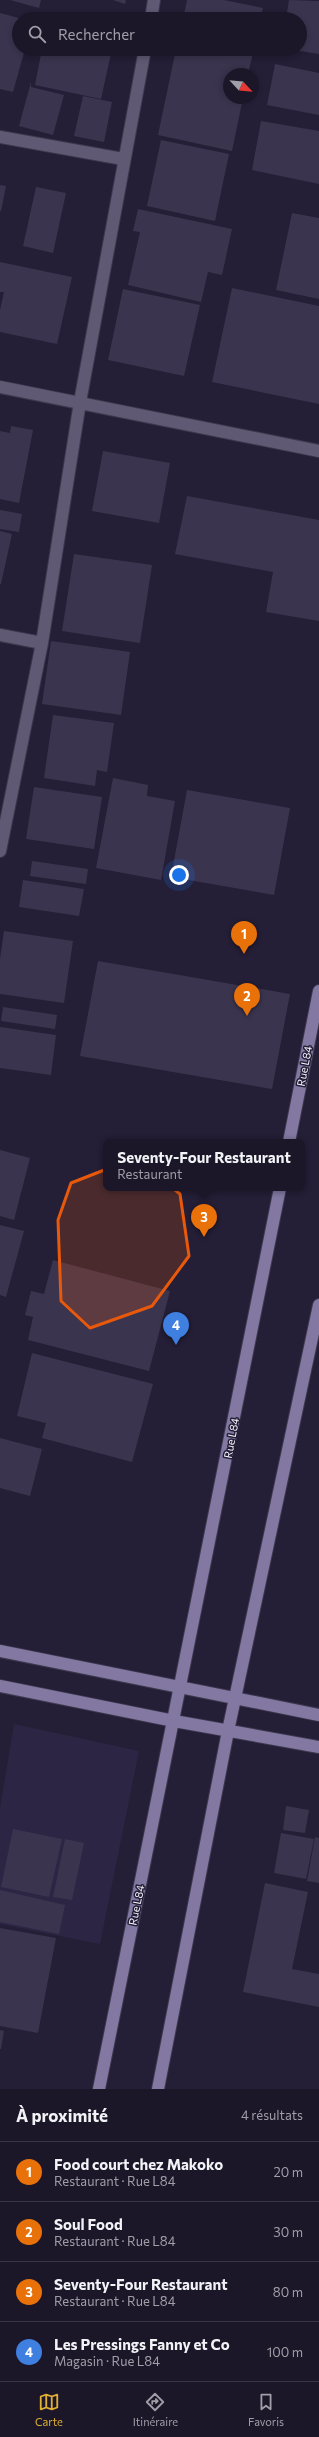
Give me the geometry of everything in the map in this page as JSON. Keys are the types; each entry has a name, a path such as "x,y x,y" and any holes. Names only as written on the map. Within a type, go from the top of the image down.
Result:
{"main road":[{"name":"Rue L84","path":"290,1139 319,991"},
{"name":"Rue L84","path":"99,2089 279,1191"},
{"path":"158,2089 228,1731 319,1305"},
{"path":"0,1651 319,1715"},
{"path":"0,1686 174,1721 319,1747"}],"street":[{"path":"152,12 154,0"},
{"path":"0,851 42,643 80,402 123,160 144,56"},
{"path":"0,137 123,160"},
{"path":"0,387 319,451"},
{"path":"0,635 42,643"}],"highlighted area":[{"path":"135,1158 180,1194 189,1256 152,1306 90,1328 61,1301 58,1220 71,1183"}],"shaded area":[{"path":"14,1724 139,1751 100,1944 0,1924 0,1808"}],"building":[{"path":"10,0 41,0 39,8"},
{"path":"113,0 126,0 125,4"},
{"path":"187,0 224,0 263,8 262,12 184,12"},
{"path":"289,0 319,1 319,54 307,52 307,12 287,12"},
{"path":"0,13 12,16 12,56 23,56 13,92 0,89"},
{"path":"41,56 110,56 101,99 35,85"},
{"path":"175,56 252,56 249,68 223,68 223,104 242,104 232,151 158,135"},
{"path":"275,64 319,73 319,115 267,105"},
{"path":"31,82 31,87 64,95 53,135 19,126"},
{"path":"83,96 112,102 104,142 74,136"},
{"path":"261,121 319,131 319,184 252,170"},
{"path":"161,140 229,154 215,221 147,206"},
{"path":"0,185 6,186 1,211 0,211"},
{"path":"36,187 66,193 53,253 23,246"},
{"path":"138,209 232,229 222,275 208,272 201,302 128,285 140,232 133,231"},
{"path":"292,213 319,218 319,299 276,290"},
{"path":"0,262 72,277 57,344 0,332 0,310 4,292 0,292"},
{"path":"232,288 319,306 319,404 212,382"},
{"path":"123,289 200,305 184,376 108,360"},
{"path":"11,426 33,430 19,503 0,499 0,431 10,433"},
{"path":"103,451 170,463 159,523 92,511"},
{"path":"187,496 319,520 319,621 266,612 273,572 175,554"},
{"path":"0,510 22,514 19,532 0,529"},
{"path":"0,531 12,534 1,584 0,584"},
{"path":"74,554 152,565 140,643 62,631"},
{"path":"51,641 130,652 121,715 42,704"},
{"path":"53,715 114,723 107,772 97,770 95,786 44,778"},
{"path":"113,778 148,785 147,796 175,801 161,880 96,868"},
{"path":"34,787 102,797 94,849 26,839"},
{"path":"187,790 290,808 274,895 171,877"},
{"path":"32,861 88,869 86,884 30,876"},
{"path":"23,880 84,889 79,916 19,907"},
{"path":"4,931 73,941 64,1003 0,994 0,959"},
{"path":"98,961 290,994 272,1089 80,1056"},
{"path":"3,1007 57,1015 55,1029 1,1021"},
{"path":"0,1027 56,1035 51,1075 0,1068"},
{"path":"0,1150 30,1158 14,1220 0,1216"},
{"path":"0,1225 24,1231 6,1297 0,1295"},
{"path":"53,1260 170,1291 149,1371 28,1340 33,1317 25,1315 31,1291 44,1294"},
{"path":"32,1353 153,1384 132,1462 42,1438 46,1423 17,1416"},
{"path":"0,1438 42,1449 30,1496 0,1488"},
{"path":"286,1806 309,1810 305,1833 283,1830"},
{"path":"13,1829 62,1839 49,1897 1,1887"},
{"path":"281,1833 314,1839 306,1879 274,1873"},
{"path":"315,1837 319,1838 319,1883 307,1881"},
{"path":"65,1839 84,1843 72,1900 53,1897"},
{"path":"265,1883 308,1892 292,1969 319,1974 319,2007 243,1992"},
{"path":"0,1890 65,1905 59,1934 0,1922"},
{"path":"0,1928 56,1938 38,2033 0,2026"},
{"path":"0,2030 4,2031 1,2049 0,2049"}],"place":[{"name":"Food court chez Makoko","path":"244,954"},
{"name":"Soul Food","path":"247,1016"},
{"name":"Seventy-Four Restaurant","path":"204,1237"},
{"name":"Les Pressings Fanny et Co","path":"176,1345"}]}
